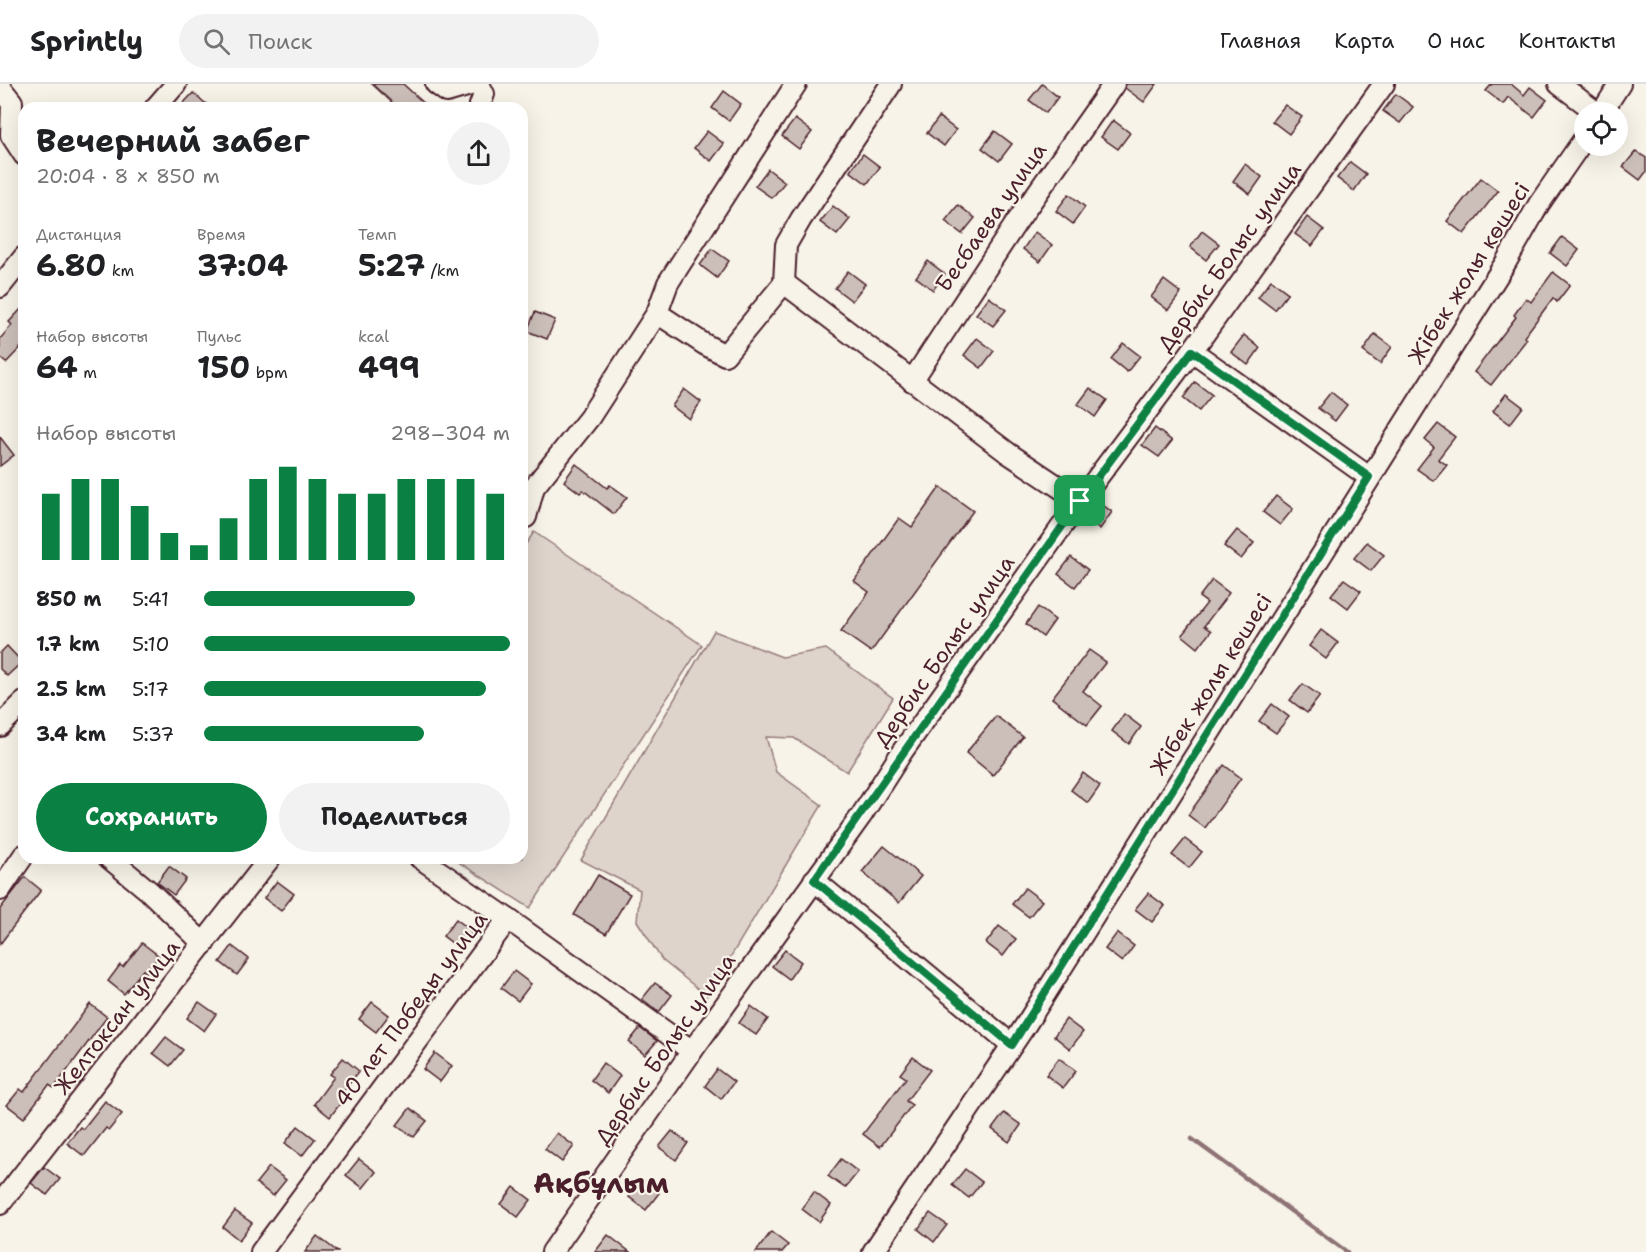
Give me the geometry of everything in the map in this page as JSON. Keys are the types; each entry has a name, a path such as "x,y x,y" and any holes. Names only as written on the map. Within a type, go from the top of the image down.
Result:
{"street":[{"path":"160,102 176,84"},
{"path":"436,84 447,92 474,84"},
{"path":"479,84 484,94 481,102"},
{"path":"528,510 534,487 589,418 657,313 668,283 796,84"},
{"path":"657,313 725,355 784,283 786,245 891,84"},
{"name":"Бесбаева улица","path":"912,381 1016,223 1114,84"},
{"name":"Дербис Болыс улица","path":"552,1252 1080,501 1192,351 1384,84"},
{"path":"1559,84 1583,102"},
{"path":"1608,102 1620,84"},
{"path":"0,87 12,102 11,135 18,146"},
{"name":"Жібек жолы көшесі","path":"873,1252 1012,1045 1506,262 1539,204 1574,153"},
{"path":"0,287 18,264"},
{"path":"784,283 1008,453 1080,501"},
{"path":"1192,351 1369,477"},
{"path":"0,726 18,708"},
{"path":"0,890 18,864"},
{"path":"116,864 149,891 204,944"},
{"name":"Желтоксан улица","path":"0,1204 265,864"},
{"path":"429,864 508,919"},
{"path":"814,880 1012,1045"},
{"name":"40 лет Победы улица","path":"261,1252 508,919 692,1051"}],"shaded area":[{"path":"534,532 702,645 530,908 461,864 528,864 528,541"},
{"path":"714,631 782,657 826,649 893,698 847,772 794,738 766,737 776,772 822,805 707,996 662,960 637,921 640,890 581,860"}],"building":[{"path":"372,84 403,84 422,102 392,102"},
{"path":"1042,84 1058,97 1046,113 1029,100"},
{"path":"1126,84 1157,84 1144,102 1125,88"},
{"path":"1492,84 1511,84 1524,95 1530,87 1547,100 1534,117 1508,97 1503,104 1486,91"},
{"path":"724,91 741,104 729,121 712,108"},
{"path":"193,93 204,102 185,102"},
{"path":"1396,94 1413,107 1400,123 1383,111"},
{"path":"1285,105 1302,117 1289,134 1272,121"},
{"path":"939,117 956,130 944,146 927,133"},
{"path":"795,119 812,132 799,149 782,136"},
{"path":"1113,120 1130,133 1118,149 1101,137"},
{"path":"707,131 724,144 711,161 694,148"},
{"path":"995,131 1012,144 999,161 982,148"},
{"path":"1636,151 1646,158 1646,172 1640,180 1623,167"},
{"path":"863,154 880,167 867,184 850,171"},
{"path":"1350,162 1366,174 1354,191 1337,178"},
{"path":"1245,164 1262,177 1250,194 1233,181"},
{"path":"768,169 785,182 772,198 755,186"},
{"path":"1481,178 1498,191 1464,234 1447,221"},
{"path":"1069,194 1085,207 1073,224 1056,211"},
{"path":"958,205 975,218 962,234 945,221"},
{"path":"833,206 850,219 837,235 820,222"},
{"path":"1307,217 1324,230 1312,246 1295,234"},
{"path":"1202,231 1219,244 1206,260 1190,247"},
{"path":"1035,232 1052,245 1040,262 1023,249"},
{"path":"1562,237 1579,250 1567,266 1550,253"},
{"path":"712,249 729,261 717,278 700,265"},
{"path":"928,261 945,274 933,290 916,277"},
{"path":"848,271 865,284 852,301 835,288"},
{"path":"1553,272 1570,285 1557,302 1553,298 1524,337 1527,339 1491,385 1474,372 1516,317 1514,315 1526,298 1531,302"},
{"path":"1164,280 1181,293 1168,310 1151,297"},
{"path":"1271,280 1288,293 1275,310 1258,297"},
{"path":"989,297 1006,310 993,326 976,314"},
{"path":"18,312 18,350 6,363 0,358 0,339 12,325 9,322"},
{"path":"535,312 555,320 547,339 528,331"},
{"path":"1375,334 1392,347 1380,364 1363,351"},
{"path":"1244,335 1260,348 1248,365 1231,352"},
{"path":"977,338 994,351 981,368 964,355"},
{"path":"1123,343 1140,356 1127,372 1111,359"},
{"path":"1195,382 1212,395 1199,411 1183,398"},
{"path":"1090,388 1107,400 1095,417 1078,404"},
{"path":"684,389 701,402 689,419 672,406"},
{"path":"1331,392 1347,405 1335,421 1318,408"},
{"path":"1506,394 1523,407 1510,424 1493,411"},
{"path":"1438,424 1455,437 1438,459 1447,465 1434,481 1417,469 1434,447 1425,440"},
{"path":"1155,428 1172,441 1159,457 1142,445"},
{"path":"0,437 14,455 0,466"},
{"path":"576,464 607,488 610,485 627,497 614,514 583,490 580,493 564,481"},
{"path":"940,487 973,511 871,652 841,631 869,592 854,581 899,518 912,527"},
{"path":"1276,496 1293,509 1280,525 1263,512"},
{"path":"1096,500 1112,512 1100,529 1084,517"},
{"path":"1237,530 1254,543 1241,559 1224,546"},
{"path":"1367,542 1384,555 1371,571 1354,558"},
{"path":"1071,557 1088,570 1075,587 1058,574"},
{"path":"1344,579 1361,591 1348,608 1331,595"},
{"path":"1212,580 1229,593 1204,626 1211,631 1198,648 1182,635 1207,603 1199,597"},
{"path":"1038,607 1055,620 1043,637 1026,624"},
{"path":"1321,630 1338,643 1326,659 1309,646"},
{"path":"7,646 18,658 18,666 7,676 0,669 0,653"},
{"path":"1089,650 1106,662 1083,691 1102,706 1087,725 1052,698"},
{"path":"1303,684 1320,696 1307,713 1290,700"},
{"path":"1272,704 1289,717 1276,733 1259,721"},
{"path":"1124,714 1141,727 1129,744 1112,731"},
{"path":"996,716 1023,737 993,775 966,753"},
{"path":"1224,765 1241,778 1205,828 1188,815"},
{"path":"1083,773 1100,786 1088,803 1071,790"},
{"path":"1185,839 1202,852 1189,868 1172,855"},
{"path":"884,846 921,876 899,903 862,872"},
{"path":"169,866 186,879 174,895 157,882"},
{"path":"598,875 630,894 606,934 574,915"},
{"path":"25,877 41,890 0,944 0,909"},
{"path":"277,881 294,894 281,911 264,898"},
{"path":"1025,888 1042,901 1029,917 1012,904"},
{"path":"1148,893 1165,906 1152,922 1135,909"},
{"path":"456,919 473,932 460,949 443,936"},
{"path":"999,926 1016,939 1003,956 986,943"},
{"path":"1117,933 1134,946 1122,962 1105,949"},
{"path":"142,943 159,956 146,973 143,970 124,994 108,981 120,965 123,967"},
{"path":"232,946 249,959 237,975 220,962"},
{"path":"785,950 801,962 789,979 772,966"},
{"path":"514,971 531,984 518,1001 501,988"},
{"path":"655,983 672,995 659,1012 642,999"},
{"path":"199,1002 216,1014 204,1031 187,1018"},
{"path":"372,1002 389,1015 376,1032 359,1019"},
{"path":"90,1004 107,1017 54,1088 49,1085 24,1118 7,1105 20,1089 24,1092"},
{"path":"751,1006 768,1019 756,1035 739,1023"},
{"path":"1066,1019 1083,1032 1070,1049 1054,1036"},
{"path":"640,1028 657,1041 645,1055 629,1042"},
{"path":"166,1037 183,1050 170,1066 153,1053"},
{"path":"435,1053 452,1066 440,1082 423,1069"},
{"path":"913,1057 930,1070 906,1101 912,1105 880,1147 863,1134 906,1078 900,1074"},
{"path":"343,1058 359,1071 339,1097 343,1100 330,1117 314,1104 334,1077 330,1074"},
{"path":"1059,1058 1076,1071 1063,1088 1046,1075"},
{"path":"603,1063 620,1076 608,1093 591,1080"},
{"path":"717,1069 734,1082 721,1099 705,1086"},
{"path":"105,1101 122,1114 109,1130 106,1128 84,1156 67,1143 80,1127 83,1129"},
{"path":"410,1108 427,1121 414,1137 397,1125"},
{"path":"1004,1113 1021,1125 1009,1142 992,1129"},
{"path":"298,1126 315,1139 302,1156 285,1143"},
{"path":"672,1131 688,1143 676,1160 659,1147"},
{"path":"557,1133 574,1146 562,1162 545,1149"},
{"path":"359,1159 376,1172 363,1188 346,1175"},
{"path":"841,1159 858,1172 845,1188 828,1176"},
{"path":"44,1167 60,1179 47,1195 31,1183"},
{"path":"269,1167 286,1180 273,1196 256,1183"},
{"path":"965,1169 982,1182 969,1198 952,1185"},
{"path":"642,1180 659,1193 646,1210 629,1197"},
{"path":"514,1187 531,1200 518,1217 501,1204"},
{"path":"814,1192 831,1205 819,1222 802,1209"},
{"path":"235,1211 252,1223 239,1240 223,1227"},
{"path":"930,1213 947,1225 934,1242 918,1229"},
{"path":"771,1232 788,1245 782,1252 756,1252"},
{"path":"608,1235 630,1252 595,1252"},
{"path":"317,1236 338,1252 305,1252"}],"waterway":[{"path":"1192,1139 1347,1252"}],"district":[{"name":"Ақбұлым","path":"601,1183"}],"route":[{"path":"1192,351 1369,477 1012,1045 814,880 1080,501 1192,351"}]}
